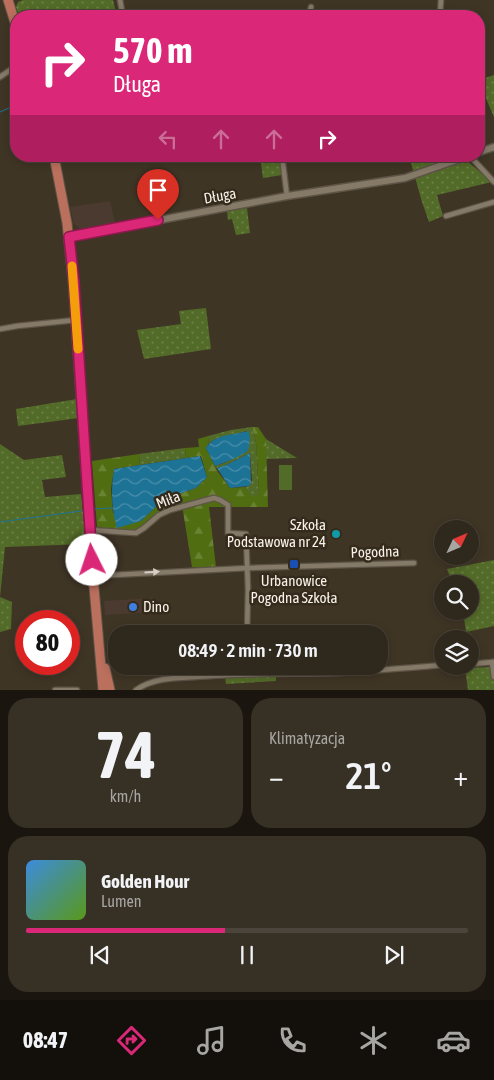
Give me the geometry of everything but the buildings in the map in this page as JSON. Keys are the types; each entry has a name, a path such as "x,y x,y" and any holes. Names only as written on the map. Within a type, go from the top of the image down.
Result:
{"highway":[{"path":"55,162 69,237 103,690"},
{"path":"99,639 110,690"}],"street":[{"path":"283,162 287,196"},
{"name":"Długa","path":"69,237 287,196 405,178 452,162"},
{"path":"475,162 494,182"},
{"path":"446,216 494,202"},
{"path":"0,329 76,320"},
{"name":"Miła","path":"90,530 136,532 144,528 159,515 170,510 214,498 228,505 228,533 246,534 248,568"},
{"name":"Pogodna","path":"93,576 248,568 414,563"},
{"path":"247,625 248,568"},
{"path":"479,663 493,662 494,676"},
{"path":"388,669 434,666"},
{"path":"136,690 152,682 164,679 219,675"},
{"path":"55,690 76,690"}],"shaded area":[{"path":"110,201 115,223 85,229 80,229 74,224 70,207"},
{"path":"153,598 155,612 105,615 104,601"}],"green space":[{"path":"23,0 113,0 116,10 17,10 18,2"},
{"path":"494,75 494,117 485,96 485,78"},
{"path":"261,162 281,162 282,175 263,178"},
{"path":"411,162 468,162 492,182 437,195 443,216 429,222"},
{"path":"247,208 250,233 236,235 232,219 228,220 227,211"},
{"path":"206,308 211,349 144,359 137,330 181,324 179,311"},
{"path":"77,399 79,418 18,426 16,409"},
{"path":"252,427 256,442 259,494 252,498 245,487 249,486 252,480 250,453 226,465 217,468 215,466 246,452 249,442 247,431 223,437 209,443 208,436"},
{"path":"252,427 258,427 266,439 268,507 209,507 216,567 192,567 182,505 156,515 139,530 114,530 97,527 92,461 139,454 140,465 114,469 111,489 113,513 141,521 164,499 196,488 207,477 201,456 186,458 185,448 199,447 198,439 208,436 209,443 206,448 218,472 230,488 245,487 252,497 259,494 256,442"},
{"path":"266,439 297,458 266,459"},
{"path":"0,444 24,460 62,455 66,477 42,480 45,497 81,494 86,544 5,547 0,597"},
{"path":"185,448 186,458 140,465 139,454"},
{"path":"279,465 292,465 292,490 279,490"},
{"path":"494,560 494,626 466,630 464,620 479,620 479,575 449,575 447,569 479,565 479,563"},
{"path":"0,597 12,602 11,629 0,632"},
{"path":"494,667 494,690 468,690 466,675 479,675 479,668"},
{"path":"276,676 276,681 226,684 225,677"}],"water":[{"path":"248,431 250,440 248,450 238,457 215,466 206,448 210,443 225,436"},
{"path":"250,453 251,483 249,486 230,488 217,468"},
{"path":"200,456 207,477 196,488 164,499 141,521 117,528 112,498 114,469"}],"waterway":[{"path":"0,112 10,108"},
{"path":"93,509 112,508"},
{"path":"0,522 81,511"}],"slow traffic":[{"path":"72,266 78,349"}],"place":[{"name":"Szkoła Podstawowa nr 24","path":"336,534"},
{"name":"Urbanowice Pogodna Szkoła","path":"294,564"},
{"name":"Dino","path":"133,607"}],"route":[{"path":"92,560 74,281 69,237 158,220"}]}
